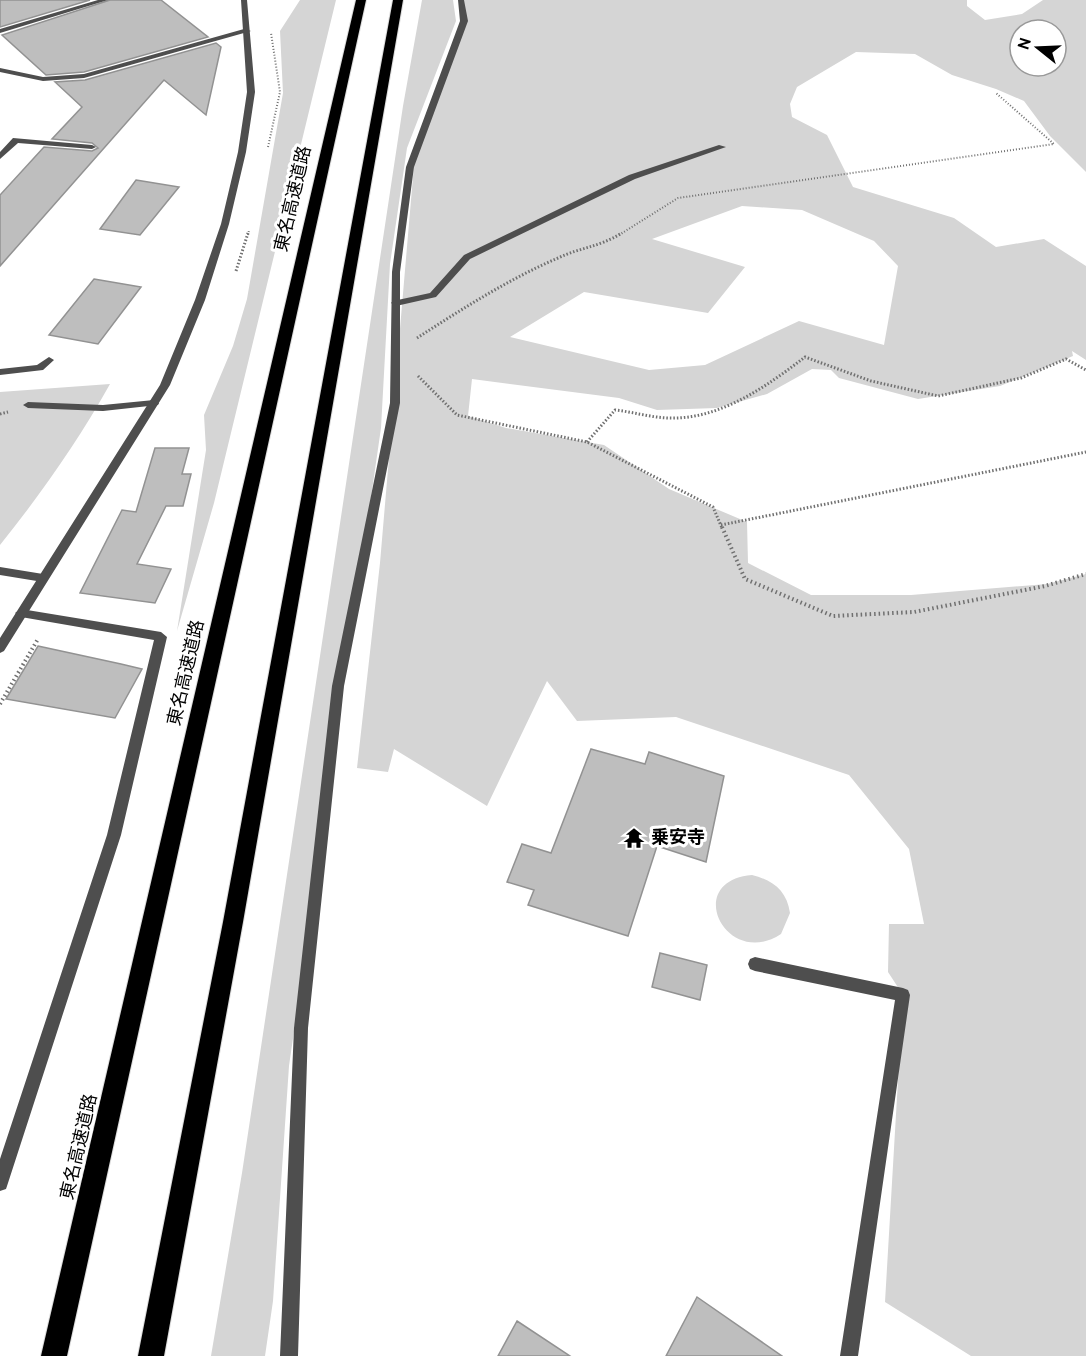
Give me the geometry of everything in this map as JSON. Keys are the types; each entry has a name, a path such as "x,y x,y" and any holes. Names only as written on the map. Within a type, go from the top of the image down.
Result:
{"highway":[{"name":"東名高速道路","path":"54,1356 362,0"},
{"path":"151,1356 233,922 398,0"}],"street":[{"path":"0,31 105,0"},
{"path":"0,648 165,385 195,311 225,224 242,153 251,92 244,0"},
{"path":"289,1356 302,1016 338,686 395,403 396,272 410,167 464,21 461,0"},
{"path":"0,70 43,79 84,76 247,31"},
{"path":"0,157 16,140 92,147"},
{"path":"396,303 433,295 467,257 632,177 722,147"},
{"path":"0,372 40,368 49,360"},
{"path":"28,405 103,408 154,403"},
{"path":"0,571 43,578"},
{"path":"0,1184 114,835 161,637 21,613"},
{"path":"755,964 903,995 849,1356"}],"path":[{"path":"996,93 1054,144 678,198 603,245 559,257 461,309 395,353 457,415 588,442 713,507 745,579 833,616 914,612 1045,586 1086,574"},
{"path":"588,442 615,410 679,418 735,403 765,388 805,357 871,381 938,396 1021,378 1066,359 1086,370"},
{"path":"721,525 1086,452"}],"shaded area":[{"path":"300,0 336,0 214,503 177,631 206,450 204,415 233,346 247,299 283,93 280,31"},
{"path":"422,0 453,0 456,21 407,148 390,264 381,428 289,1066 273,1301 265,1356 211,1356 242,1173 403,106"},
{"path":"461,0 967,0 967,6 985,20 1022,14 1043,0 1086,0 1086,172 1050,136 1024,101 952,75 915,54 856,52 797,87 790,104 792,117 827,135 853,187 954,218 996,247 1044,239 1086,266 1086,360 1072,351 1073,356 1000,386 918,399 839,378 831,370 812,369 767,394 717,408 657,410 619,398 472,379 468,416 506,428 604,445 669,489 747,522 748,563 811,595 911,595 1047,584 1086,574 1086,1356 971,1356 885,1302 903,995 888,972 889,924 924,924 909,849 849,775 676,717 577,721 547,681 487,806 394,749 388,772 357,768 380,563 415,153 463,17","holes":["742,206 802,210 874,241 898,266 884,345 799,321 705,365 649,370 510,337 584,292 708,313 745,267 652,239"]},
{"path":"110,384 58,467 0,545 0,392"},
{"path":"752,875 778,888 786,898 790,913 781,934 761,942 743,941 729,933 720,920 716,906 719,892 731,881"}],"building":[{"path":"0,0 90,0 0,27"},
{"path":"110,0 161,0 208,37 84,72 46,75 2,35"},
{"path":"216,43 221,47 206,115 164,80 0,266 0,195 44,147 92,151 98,148 92,143 52,139 82,107 55,82 85,80"},
{"path":"136,180 179,187 140,235 100,229"},
{"path":"94,279 141,287 98,344 49,335"},
{"path":"155,448 189,448 182,474 191,474 183,506 166,506 137,564 171,569 155,603 80,593 122,510 136,512"},
{"path":"38,646 142,669 115,718 6,699"},
{"name":"乗安寺","path":"591,749 645,764 649,752 724,776 706,862 657,846 628,936 528,905 534,890 507,882 522,844 551,853"},
{"path":"660,953 707,965 700,1000 652,987"},
{"path":"697,1297 782,1356 666,1356"},
{"path":"517,1321 570,1356 498,1356"}],"place":[{"name":"乗安寺","path":"634,838"}]}
